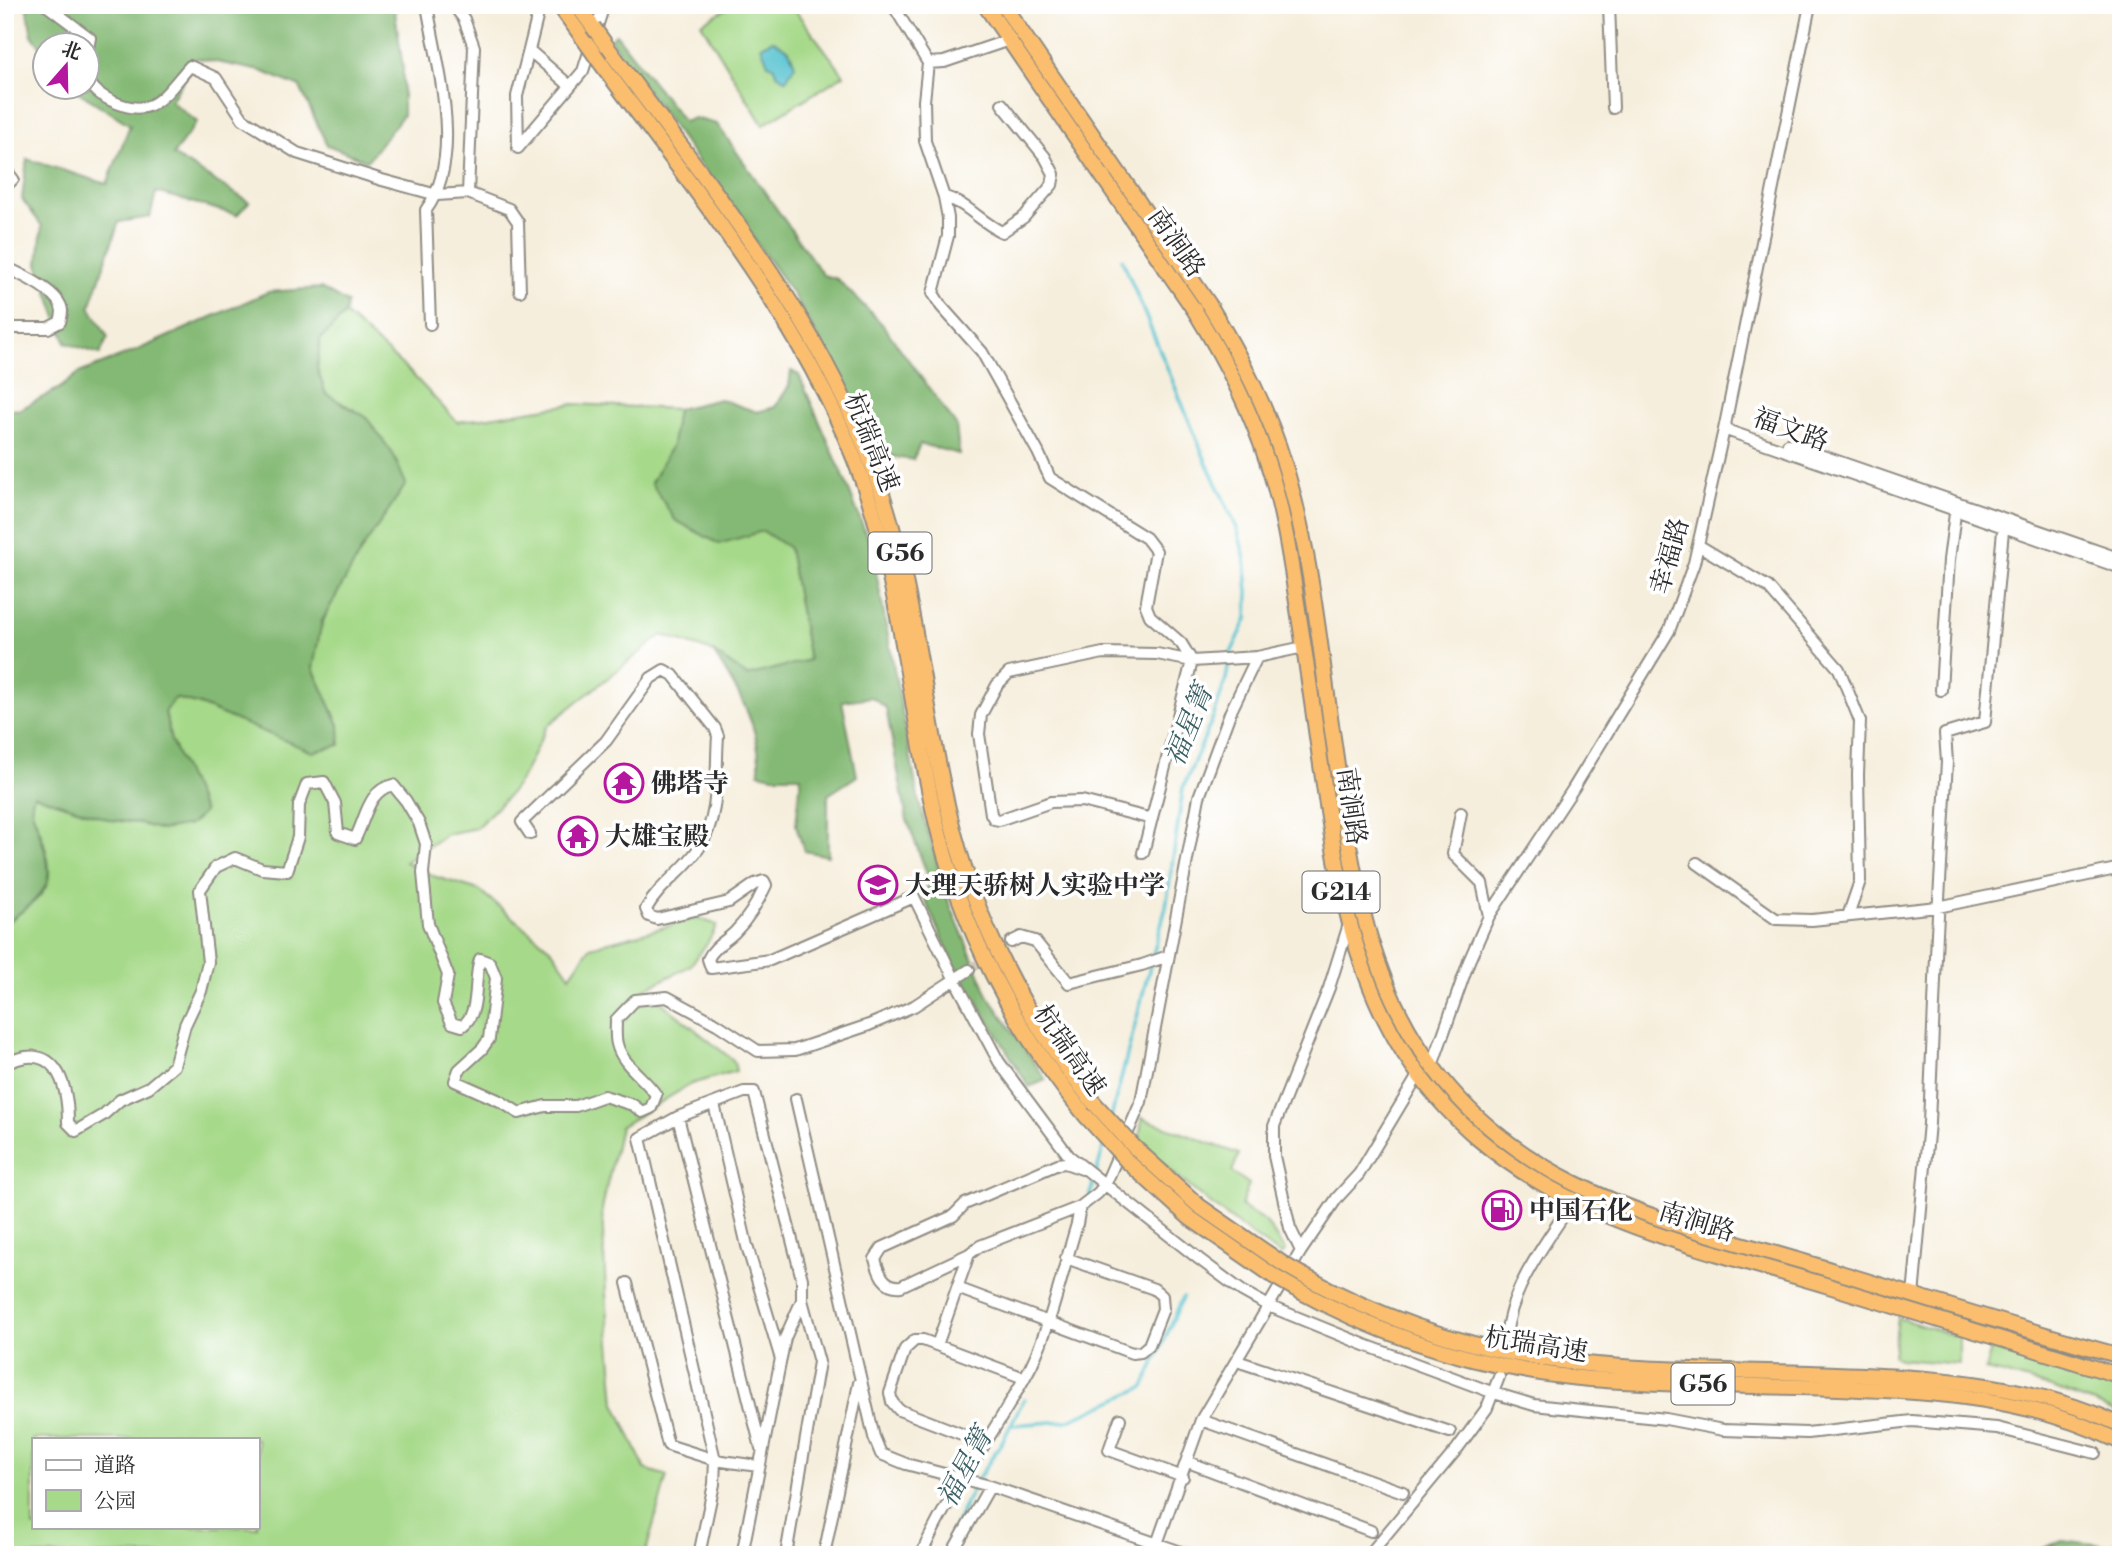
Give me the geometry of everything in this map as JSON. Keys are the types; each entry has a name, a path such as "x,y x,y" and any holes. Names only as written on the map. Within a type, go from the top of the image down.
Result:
{"highway":[{"name":"杭瑞高速","path":"559,5 769,295 811,365 840,424 863,482 887,562 901,625 931,800 956,889 979,946 1011,1008 1044,1062 1131,1154 1279,1270 1384,1331 1461,1356 1502,1366 1588,1379 1966,1396 2045,1412 2084,1425 2121,1442"},
{"name":"杭瑞高速","path":"577,5 774,276 813,338 844,398 877,478 901,559 919,644 945,797 970,884 992,940 1024,1001 1090,1110"},
{"name":"南涧路","path":"985,5 1195,311 1243,400 1263,448 1279,503 1311,646 1360,906 1369,939 1391,996 1410,1033 1432,1066 1464,1103 1499,1134 1547,1168 1591,1193 1668,1223 2121,1356"},
{"name":"南涧路","path":"1003,5 1208,303 1228,336 1278,443 1306,557 1311,646 1331,835 1349,924 1377,1003 1419,1074 1453,1114 1489,1146 1538,1181 1615,1220 1663,1237 2121,1376"},
{"name":"杭瑞高速","path":"1298,1281 1389,1317 1465,1342 1516,1354 1568,1362 1623,1366 1968,1381 2049,1398 2118,1424"}],"street":[{"path":"46,5 82,32"},
{"path":"427,5 448,130 442,181 437,195 426,210 430,324"},
{"path":"453,5 464,19 474,47 468,193"},
{"path":"531,5 538,14 517,96 518,148 583,71 604,5"},
{"path":"893,5 928,62 924,101 925,141 944,197 948,218 948,236 933,293 941,306 982,352 1050,478 1146,538 1156,551 1146,606 1150,616 1181,643 1192,661 1143,853"},
{"path":"1609,5 1613,108"},
{"name":"幸福路","path":"1432,1066 1469,961 1489,916 1573,789 1670,631 1698,545 1725,425 1810,5"},
{"path":"928,62 944,62 1009,40"},
{"path":"529,50 570,86"},
{"path":"102,95 129,108 155,106 190,66 216,78 243,119 297,153 437,195 468,193 509,209 519,222 520,290"},
{"path":"944,197 956,200 987,225 1002,232 1024,217 1052,185 1055,173 1002,104"},
{"path":"5,169 13,180 5,187"},
{"path":"5,267 38,284 59,301 62,310 60,322 48,328 5,328"},
{"name":"福文路","path":"1725,425 1731,424 1956,507 2121,559"},
{"path":"1941,690 1949,560 1956,507"},
{"path":"1913,1296 1929,1123 1947,762 1945,734 1985,722 2004,523"},
{"name":"福文路","path":"2004,523 2121,568"},
{"path":"1698,545 1768,587 1839,669 1860,721 1860,881 1848,916"},
{"path":"1152,819 1082,801 1051,802 999,820 994,819 979,733 981,715 997,685 1009,673 1103,653 1157,654 1192,661 1222,660 1257,657 1311,646"},
{"path":"1087,1171 1065,1163 1058,1164 965,1205 953,1216 882,1248 876,1259 878,1269 885,1281 894,1287 901,1286 969,1254 980,1246 1080,1207 1098,1193 1141,1102 1163,957 1199,797 1230,713 1257,657"},
{"path":"530,834 522,822 606,741 651,678 664,670 673,675 715,728 718,736 716,805 699,848 655,892 646,909 649,916 657,919 729,902 764,881 766,886 760,899 735,932 712,950 708,958 711,968 770,960 915,897 999,1062 1057,1142 1087,1171 1210,1267 1269,1306 1365,1345 1534,1405 1666,1419 1723,1430 1807,1433 1912,1421 1997,1428 2095,1453"},
{"path":"5,1064 22,1055 45,1059 62,1075 68,1123 76,1131 103,1115 120,1100 149,1087 174,1066 185,1025 201,991 208,962 200,890 216,867 235,858 261,869 287,871 298,838 299,805 307,784 324,782 335,803 338,833 355,839 372,798 382,788 393,785 419,823 426,844 423,873 428,924 448,975 443,1003 452,1023 462,1026 469,1021 474,1008 480,959 491,963 496,978 489,1039 459,1070 456,1081 519,1113 545,1107 576,1106 604,1096 633,1105 642,1112 651,1108 656,1095 649,1084 631,1068 617,1045 616,1020 635,1000 667,997 717,1024 758,1051 795,1050 869,1025 914,1006 969,970"},
{"path":"1461,813 1453,854 1482,883 1489,916"},
{"path":"1697,863 1776,919 1812,920 1938,906 2121,868"},
{"path":"1301,1251 1290,1228 1274,1156 1275,1126 1329,988 1349,924"},
{"path":"1012,942 1021,937 1035,941 1069,983 1142,965 1163,957"},
{"path":"1153,1555 1183,1477 1201,1420 1301,1251 1337,1198 1359,1174 1419,1074"},
{"path":"699,1555 715,1484 715,1460 640,1138 678,1118 744,1092 754,1092 802,1279 802,1300 819,1362 786,1555"},
{"path":"796,1099 874,1437 881,1454 906,1464 987,1485 1190,1555"},
{"path":"714,1104 747,1246 781,1359"},
{"path":"678,1118 761,1450"},
{"path":"1506,1338 1507,1319 1516,1296 1540,1251 1573,1201"},
{"path":"920,1555 936,1520 965,1480 1037,1354 1080,1207"},
{"path":"937,1345 969,1254"},
{"path":"957,1288 1137,1353 1149,1345 1163,1309 1162,1296 1154,1289 1066,1258"},
{"path":"627,1283 668,1445 715,1460 758,1466"},
{"path":"742,1555 785,1338 802,1300"},
{"path":"985,1443 899,1410 892,1402 891,1389 907,1345 919,1340 937,1345 1024,1378"},
{"path":"1237,1361 1450,1432"},
{"path":"824,1555 860,1377"},
{"path":"1368,1555 1457,1449 1487,1408 1499,1377"},
{"path":"1120,1419 1109,1450 1183,1477"},
{"path":"1201,1420 1403,1492"},
{"path":"1188,1462 1371,1531"},
{"path":"951,1555 987,1485"}],"green space":[{"path":"26,5 394,5 403,68 403,115 367,161 327,145 300,87 261,71 197,58 171,101 197,122 173,155 249,202 237,215 156,192 150,217 119,222 90,307 108,337 100,354 66,343 38,264 42,226 22,199 27,159 107,184 130,125 94,102 102,102 102,32 32,32 32,35"},
{"path":"733,5 791,5 844,75 763,125 701,23"},
{"path":"616,34 684,122 694,118 717,124 823,275 837,279 882,324 956,425 959,454 920,444 913,460 884,455 859,420 837,372 791,291 610,39"},
{"path":"321,288 347,303 345,314 320,340 317,369 326,394 366,417 393,454 406,484 363,548 322,621 313,668 339,725 340,745 312,752 200,705 175,698 165,712 171,741 204,812 190,825 162,830 138,823 111,820 34,795 32,810 47,859 47,880 36,899 9,921 5,920 5,408 19,410 60,388 79,373 268,292"},
{"path":"345,314 410,372 457,422 573,404 677,409 672,445 651,483 763,531 789,548 809,660 747,676 713,652 662,635 547,726 522,778 476,828 447,834 405,862 436,877 479,890 552,950 570,976 590,947 698,918 717,925 690,966 645,989 734,1061 736,1071 691,1084 620,1127 602,1209 615,1403 645,1469 667,1476 645,1555 5,1555 5,920 9,921 34,902 49,879 48,858 30,808 34,795 111,820 138,823 162,830 203,812 171,741 165,712 175,698 200,705 277,737 339,725 314,671 316,645 323,621 348,572 406,484 366,417 326,394 317,369 320,340"},
{"path":"791,371 799,375 872,550 919,802 948,900 988,995 1046,1080 1029,1087 953,962 924,898 929,879 907,820 886,708 872,697 842,701 857,776 828,795 828,856 804,851 796,825 801,776 759,773 759,756 752,724 739,694 713,652 747,676 809,660 789,548 763,531 719,544 675,520 651,483 672,445 677,409 720,399 757,412 775,407 789,386"},
{"path":"1142,1118 1239,1154 1232,1172 1249,1184 1241,1206 1266,1222 1285,1251 1281,1255 1244,1229 1139,1143"},
{"path":"1898,1318 1959,1337 1959,1364 1900,1359 1893,1356"},
{"path":"1991,1349 2121,1390 2121,1414 2020,1378 1985,1370"},
{"path":"2062,1540 2109,1546 2121,1540 2121,1555 2027,1555"}],"water":[{"path":"773,40 789,50 795,65 786,80 768,64 761,46"}],"waterway":[{"name":"福星箐","path":"1122,259 1207,464 1237,528 1245,559 1247,619 1230,655"},
{"name":"福星箐","path":"1152,958 1166,907 1183,788 1214,715 1229,662"},
{"name":"福星箐","path":"1111,1118 1150,966"},
{"name":"福星箐","path":"1090,1195 1105,1142"},
{"name":"福星箐","path":"1083,1222 1087,1206"},
{"path":"1012,1425 1067,1421 1144,1387 1183,1297"},
{"name":"福星箐","path":"978,1479 1002,1442 1024,1399"},
{"name":"福星箐","path":"941,1555 974,1486"}],"tunnel":[{"path":"969,970 1011,942"}],"place":[{"name":"佛塔寺","path":"624,783"},
{"name":"大雄宝殿","path":"578,836"},
{"name":"大理天骄树人实验中学","path":"878,885"},
{"name":"中国石化","path":"1502,1210"}]}
